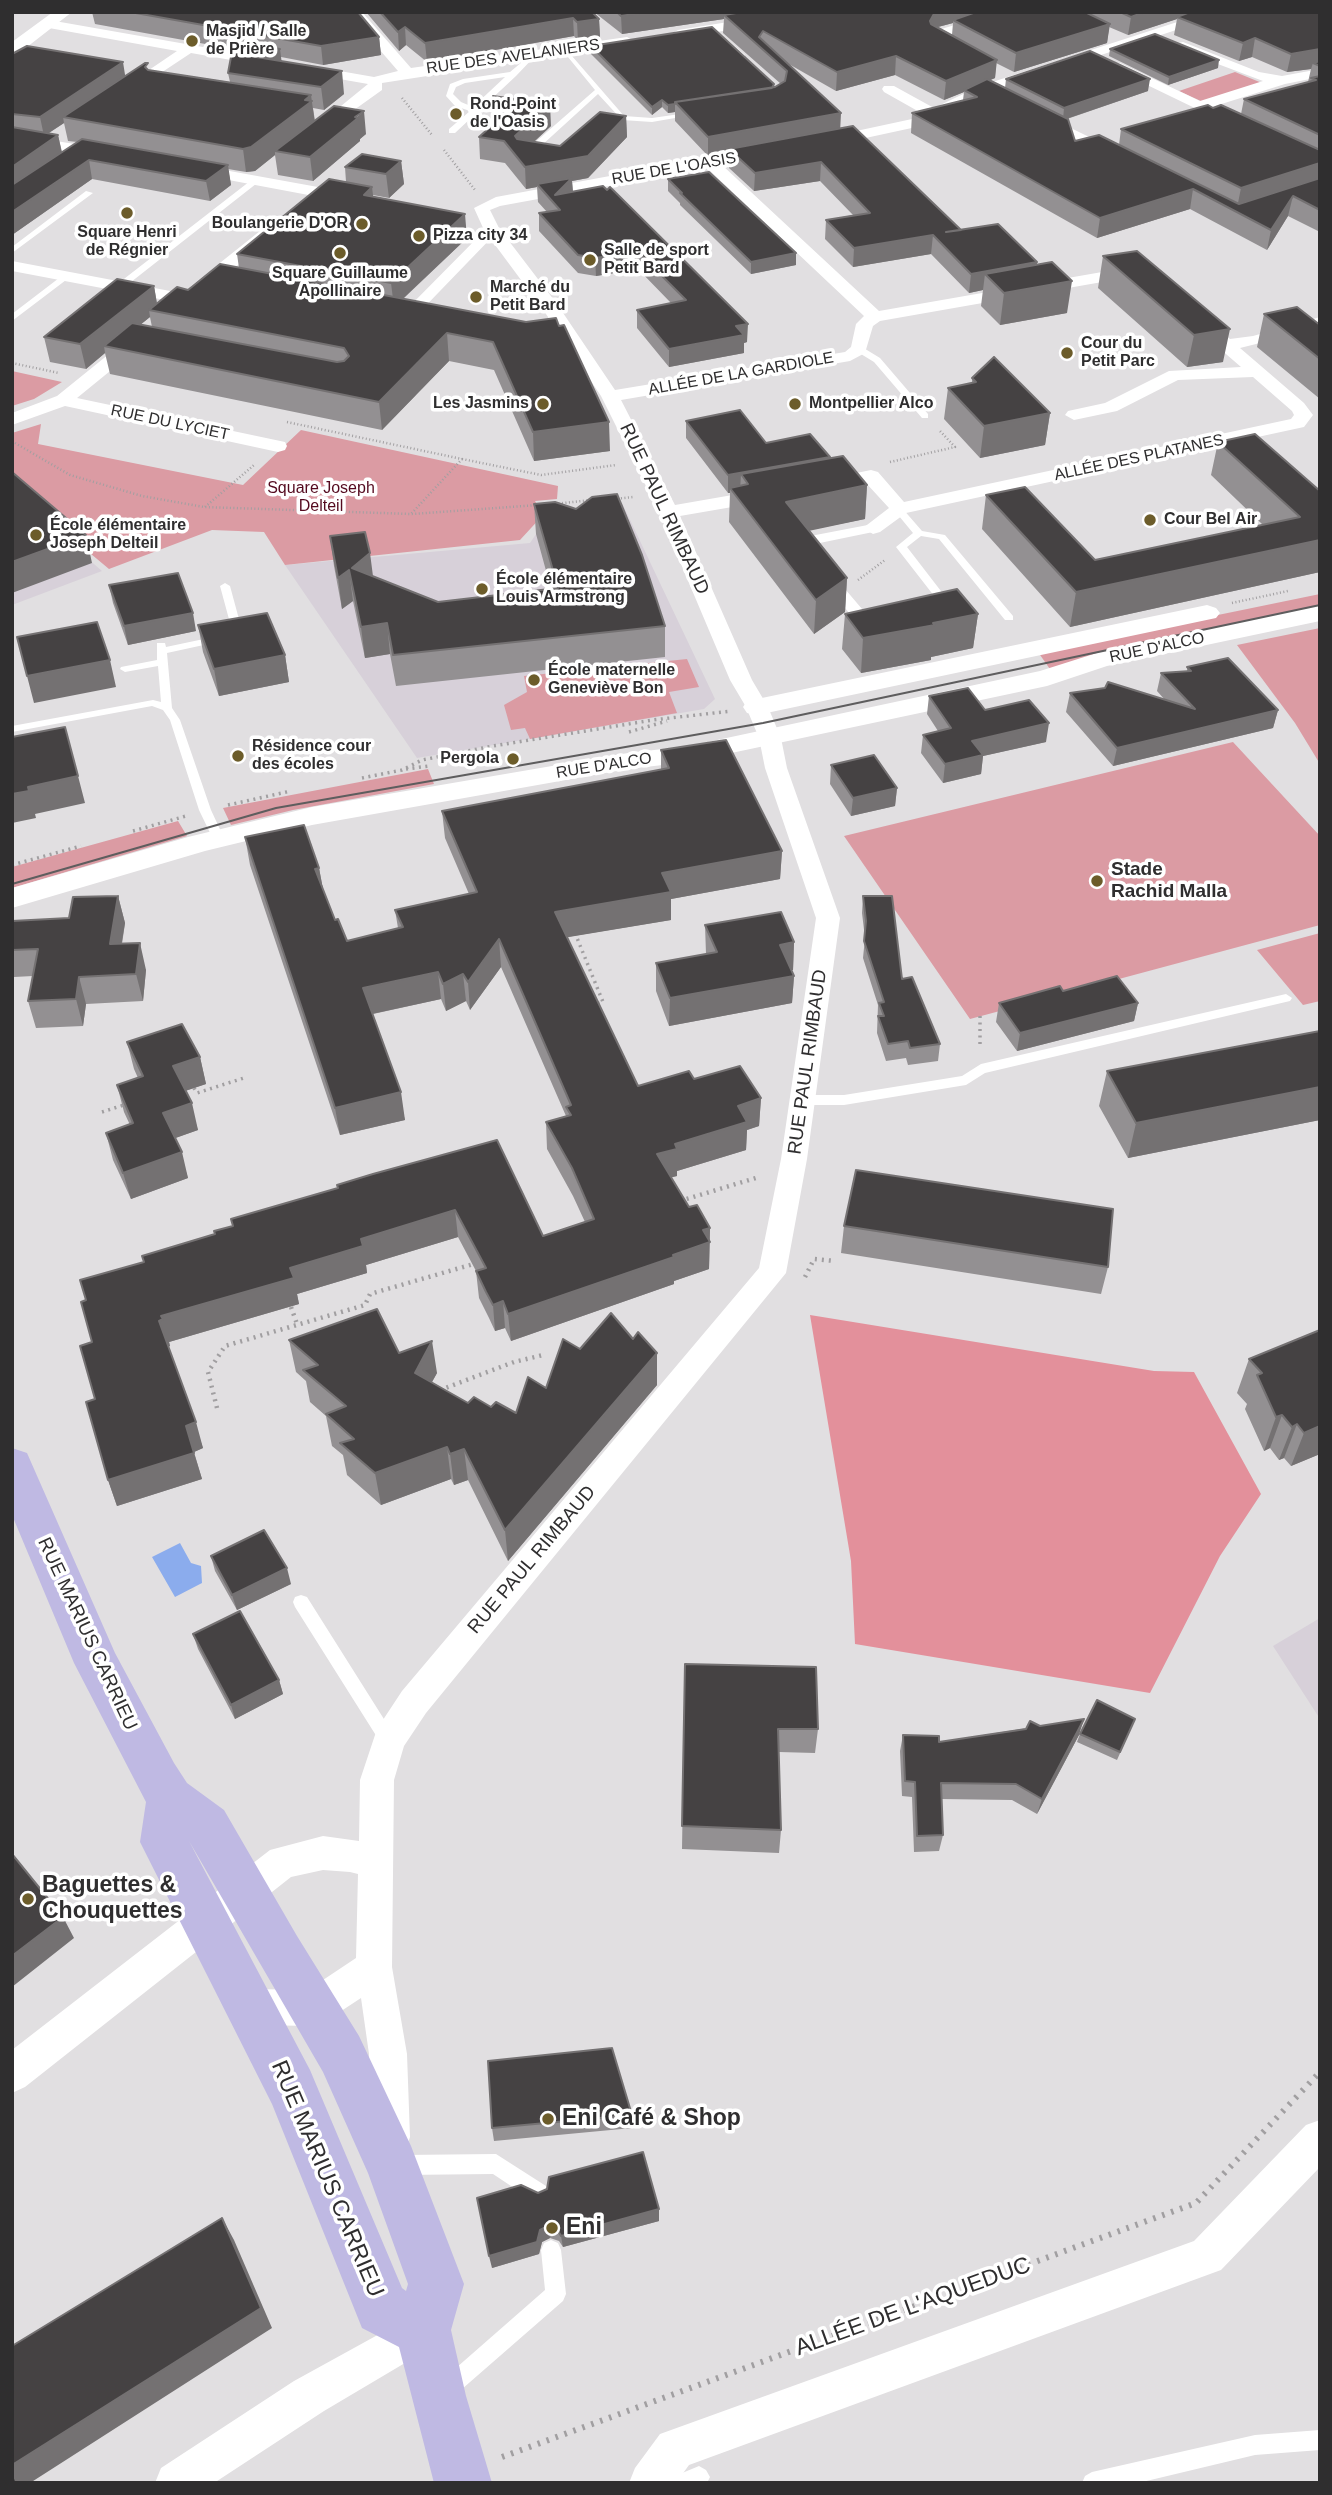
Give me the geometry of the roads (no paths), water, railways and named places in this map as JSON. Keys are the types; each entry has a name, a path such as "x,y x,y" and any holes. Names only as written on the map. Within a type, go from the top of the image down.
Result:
{"main road":[{"name":"RUE MARIUS CARRIEU","path":"12,1465 97,1663 170,1799 164,1842 313,2008 341,2054 392,2165"},
{"name":"RUE MARIUS CARRIEU","path":"225,1907 252,2007 292,2088 382,2308 423,2330"},
{"name":"RUE PAUL RIMBAUD","path":"392,2165 436,2284 423,2330 438,2396 462,2477"}],"street":[{"path":"12,50 64,12"},
{"path":"354,12 408,72"},
{"name":"RUE DES AVELANIERS","path":"374,81 408,72 819,12"},
{"path":"973,59 938,40 940,34 1012,12"},
{"path":"813,144 888,131 1013,79 1223,12"},
{"path":"50,24 374,81 377,87 332,116 306,141"},
{"path":"603,29 618,42"},
{"path":"1105,34 1126,43"},
{"path":"1154,34 1256,76 1282,80"},
{"path":"111,102 191,47"},
{"path":"1090,55 1248,130"},
{"path":"995,70 1013,79"},
{"path":"1200,106 1282,80 1320,73"},
{"path":"889,89 934,114"},
{"path":"985,89 1128,162"},
{"path":"48,145 66,132"},
{"path":"12,138 122,157"},
{"name":"RUE DE L'OASIS","path":"482,217 496,202 787,148"},
{"path":"63,165 83,150"},
{"path":"711,163 875,317 1125,273 1152,279"},
{"path":"173,166 366,201"},
{"path":"257,180 275,166"},
{"path":"297,208 317,192"},
{"path":"431,323 399,317 482,217"},
{"name":"RUE PAUL RIMBAUD","path":"392,2165 388,2054 374,1967 377,1780 388,1740 423,1691 772,1273 793,1166 828,918 776,768 770,737 741,680 664,503 610,396 482,217"},
{"path":"165,316 278,223"},
{"path":"12,266 66,276 115,291 216,302"},
{"path":"208,281 233,286"},
{"name":"ALLÉE DE LA GARDIOLE","path":"610,396 850,356 859,349 865,324 875,317"},
{"path":"1226,345 1255,341 1320,322"},
{"name":"ALLÉE DES PLATANES","path":"873,528 900,509 1297,423 1304,415 1298,407 1208,329"},
{"path":"12,420 63,400 139,338 160,347"},
{"path":"551,340 570,338"},
{"path":"1074,415 1111,407 1175,376 1257,372"},
{"name":"RUE DU LYCIET","path":"63,400 278,446"},
{"path":"664,503 797,490 871,476 900,509"},
{"path":"1016,484 1032,502"},
{"path":"873,528 800,542 873,632 885,630"},
{"name":"RUE D'ALCO","path":"757,707 1320,589"},
{"name":"RUE D'ALCO","path":"12,898 218,838 312,816 628,761 688,754 1047,678 1100,660 1320,613"},
{"path":"932,620 955,615"},
{"path":"12,2074 282,1862 323,1853 350,1855 377,1862"},
{"path":"252,2007 313,2008 374,1967"},
{"path":"650,2483 675,2449 1207,2256 1320,2139"},
{"path":"176,2483 309,2396 423,2330"}],"lane":[{"path":"712,29 752,64"},
{"path":"565,50 622,118"},
{"path":"452,131 534,54"},
{"path":"475,110 458,104 449,94 453,86 463,81 513,74"},
{"path":"536,159 523,158 599,90"},
{"path":"612,120 652,120 706,112"},
{"path":"115,291 257,180"},
{"path":"12,251 89,193"},
{"path":"12,318 66,276"},
{"path":"859,349 877,360 925,416"},
{"path":"900,509 919,533 942,537 1009,618"},
{"path":"919,533 901,547 955,615"},
{"path":"125,668 162,652 238,634 225,586"},
{"path":"162,652 167,708 175,720 205,810 218,838"},
{"path":"12,729 36,730 153,703 167,708"},
{"path":"801,1100 844,1100 967,1080 981,1069 1286,998"},
{"path":"302,1602 388,1740"},
{"path":"392,2165 496,2164 539,2193"},
{"path":"438,2396 556,2294 551,2250"},
{"path":"1092,2483 1255,2445 1320,2440"}],"water":[{"path":"180,1543 191,1563 201,1566 202,1583 175,1597 152,1557"}],"tram line":[{"path":"12,884 276,808 763,723 1320,605"}],"place":[{"name":"Masjid / Salle de Prière","path":"192,41"},
{"name":"Rond-Point de l'Oasis","path":"456,114"},
{"name":"Square Henri de Régnier","path":"127,213"},
{"name":"Boulangerie D'OR","path":"362,224"},
{"name":"Pizza city 34","path":"419,236"},
{"name":"Square Guillaume Apollinaire","path":"340,253"},
{"name":"Salle de sport Petit Bard","path":"590,260"},
{"name":"Marché du Petit Bard","path":"476,297"},
{"name":"Cour du Petit Parc","path":"1067,353"},
{"name":"Les Jasmins","path":"543,404"},
{"name":"Montpellier Alco","path":"795,404"},
{"name":"Cour Bel Air","path":"1150,520"},
{"name":"École élémentaire Joseph Delteil","path":"36,535"},
{"name":"École élémentaire Louis Armstrong","path":"482,589"},
{"name":"École maternelle Geneviève Bon","path":"534,680"},
{"name":"Résidence cour des écoles","path":"238,756"},
{"name":"Pergola","path":"513,759"},
{"name":"Stade Rachid Malla","path":"1097,881"},
{"name":"Baguettes & Chouquettes","path":"28,1899"},
{"name":"Eni Café & Shop","path":"548,2119"},
{"name":"Eni","path":"552,2228"}],"park label":[{"name":"Square Joseph Delteil","path":"321,498"}]}
